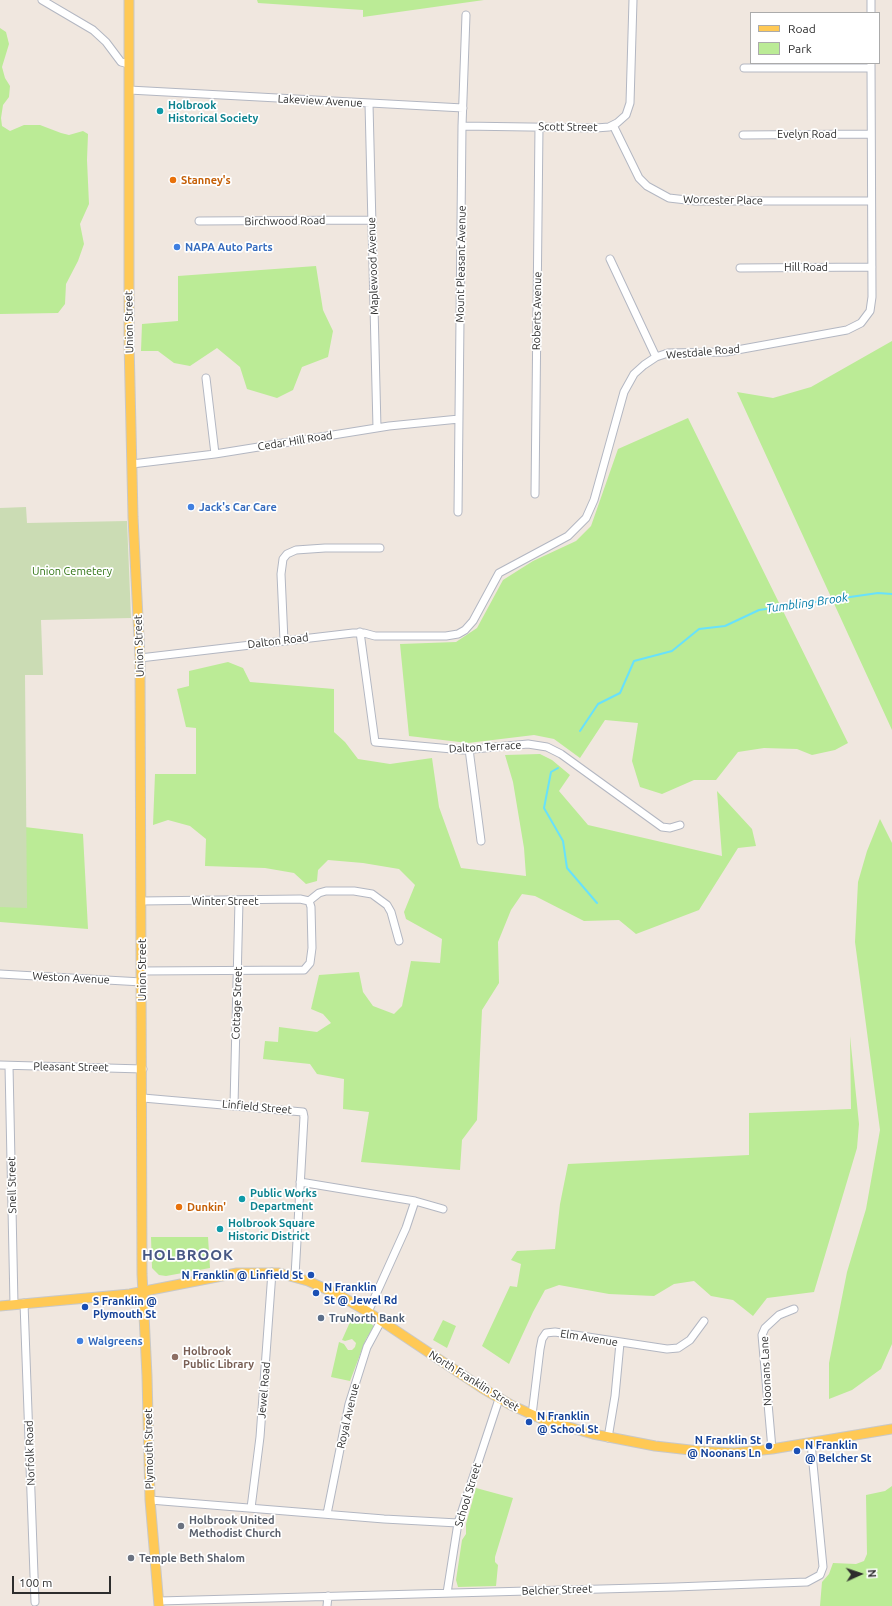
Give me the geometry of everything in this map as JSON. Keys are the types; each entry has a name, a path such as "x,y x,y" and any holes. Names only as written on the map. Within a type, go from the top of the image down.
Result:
{"main road":[{"name":"Union Street","path":"129,0 128,254 132,464 140,658 143,1292"},
{"name":"North Franklin Street","path":"0,1306 107,1297 143,1292 225,1274 272,1272 295,1276 326,1288 368,1312 499,1399 532,1415 566,1427 608,1438 655,1446 734,1453 772,1449 892,1429"},
{"name":"Plymouth Street","path":"143,1292 150,1500 159,1604"}],"street":[{"path":"42,0 93,30 106,42 121,62 129,64"},
{"name":"Scott Street","path":"462,126 596,128 613,125 624,117 630,103 633,0"},
{"path":"871,0 871,12"},
{"name":"Mount Pleasant Avenue","path":"458,512 462,126 466,15"},
{"path":"744,68 871,65"},
{"name":"Westdale Road","path":"416,636 450,636 465,630 473,621 499,573 563,539 582,524 592,506 626,386 638,369 656,357 676,352 726,352 854,327 864,320 871,307 871,65"},
{"name":"Lakeview Avenue","path":"129,90 463,108"},
{"name":"Maplewood Avenue","path":"369,104 371,220 378,428"},
{"name":"Worcester Place","path":"613,125 639,178 652,189 669,198 695,201 872,201"},
{"name":"Roberts Avenue","path":"535,494 539,127"},
{"name":"Evelyn Road","path":"743,135 871,134"},
{"name":"Birchwood Road","path":"199,221 371,220"},
{"path":"610,259 656,357"},
{"name":"Hill Road","path":"740,268 872,267"},
{"path":"206,378 215,454"},
{"name":"Cedar Hill Road","path":"132,464 215,454 378,428 459,419"},
{"path":"284,641 281,574 283,559 287,554 296,550 325,548 380,548"},
{"name":"Dalton Road","path":"140,658 360,632 375,636 416,636"},
{"name":"Dalton Terrace","path":"360,632 375,742 440,749 469,749 528,744 547,747 560,754 662,827 670,828 680,825"},
{"path":"469,749 481,841"},
{"path":"142,971 296,971 307,969 310,963 312,948 312,907 309,901 319,893 326,891 354,891 372,894 387,905 391,912 400,941"},
{"name":"Winter Street","path":"142,901 309,901"},
{"name":"Cottage Street","path":"234,1105 239,901"},
{"name":"Weston Avenue","path":"0,974 142,982"},
{"name":"Pleasant Street","path":"0,1065 142,1069"},
{"name":"Snell Street","path":"9,1066 14,1304"},
{"name":"Linfield Street","path":"143,1098 303,1112 304,1117 295,1276"},
{"path":"300,1182 415,1201 443,1209"},
{"path":"368,1312 406,1228 415,1201"},
{"name":"Jewel Road","path":"251,1508 260,1437 272,1272"},
{"name":"Norfolk Road","path":"24,1303 35,1602"},
{"name":"Noonans Lane","path":"772,1449 762,1335 765,1328 779,1315 794,1309"},
{"name":"Royal Avenue","path":"327,1514 349,1404 367,1347 381,1321"},
{"name":"Elm Avenue","path":"532,1415 540,1349 542,1339 546,1333 553,1332 667,1350 678,1348 690,1340 704,1321"},
{"path":"608,1438 615,1396 620,1343"},
{"name":"School Street","path":"447,1593 458,1523 499,1399"},
{"name":"Belcher Street","path":"159,1604 328,1596 799,1584 814,1579 820,1575 823,1567 811,1443"},
{"path":"150,1500 384,1519 458,1523"},
{"path":"327,1606 328,1596"}],"green space":[{"path":"257,0 484,0 363,17 363,10 258,3"},
{"path":"0,28 6,32 9,44 2,67 5,78 10,86 9,97 3,105 1,118 2,126 10,131 24,125 40,125 69,135 83,131 88,134 87,160 89,204 80,224 84,244 78,261 66,284 65,304 58,313 0,314"},
{"path":"316,266 323,310 333,331 328,357 302,367 293,390 277,398 247,389 240,367 217,348 190,366 174,363 158,351 141,351 142,324 178,321 178,276"},
{"path":"892,341 892,730 737,392 773,398 811,387"},
{"path":"688,418 848,743 835,750 812,755 797,749 764,748 738,752 716,780 694,780 662,794 640,787 632,761 638,723 605,720 580,758 554,739 534,735 468,743 409,736 400,644 456,642 477,628 503,580 533,561 576,541 591,526 618,449"},
{"name":"Union Cemetery","path":"26,507 27,523 127,521 131,618 41,620 43,675 25,675 27,908 0,907 0,508"},
{"path":"228,662 243,668 250,682 334,689 334,732 345,742 358,759 390,764 432,758 439,807 461,868 526,876 524,848 513,782 505,755 540,754 552,760 570,775 559,791 588,825 722,856 717,791 752,829 756,846 738,848 699,910 636,934 619,920 584,921 535,896 522,894 511,910 498,942 499,983 482,1010 477,1120 462,1140 460,1170 361,1162 369,1112 343,1109 344,1079 317,1074 310,1064 263,1059 265,1041 278,1042 279,1027 317,1032 331,1023 323,1014 311,1009 319,975 359,972 363,992 373,1006 394,1014 402,1006 411,961 440,963 442,939 406,919 404,912 415,885 399,869 363,863 328,860 318,870 317,881 306,884 294,873 265,868 205,866 206,839 190,826 168,820 153,825 155,774 196,774 196,728 186,727 177,689 189,686 189,671"},
{"path":"880,819 892,843 892,1344 881,1369 852,1390 829,1399 829,1363 847,1272 866,1209 880,1130 855,942 858,882 867,851"},
{"path":"0,824 83,834 88,929 0,922"},
{"path":"850,1036 859,1124 857,1148 814,1292 767,1298 753,1316 733,1300 711,1296 694,1281 674,1284 654,1296 609,1294 559,1285 545,1290 509,1364 482,1346 510,1286 517,1287 521,1264 511,1260 517,1251 555,1249 560,1204 568,1164 749,1155 749,1113 851,1109"},
{"path":"151,1237 208,1237 210,1268 166,1276 159,1275 152,1268"},
{"path":"354,1313 374,1326 366,1339 350,1381 331,1377 339,1342 344,1344 348,1350 352,1350 355,1347 356,1343 352,1339 345,1341 342,1340"},
{"path":"443,1320 456,1326 447,1348 433,1340"},
{"path":"892,1486 892,1606 820,1606 822,1582 829,1574 833,1563 856,1564 864,1561 867,1554 866,1495 885,1491"},
{"path":"476,1488 513,1498 495,1557 495,1562 498,1565 496,1586 458,1587 456,1580 462,1540 466,1534 466,1524"}],"waterway":[{"name":"Tumbling Brook","path":"580,731 598,704 620,693 634,661 672,651 699,629 725,626 759,610 878,593 892,594"},
{"name":"Tumbling Brook","path":"558,768 551,772 544,808 563,841 567,868 597,903"}],"place":[{"name":"Holbrook Historical Society","path":"160,111"},
{"name":"Stanney's","path":"173,180"},
{"name":"NAPA Auto Parts","path":"177,247"},
{"name":"Jack's Car Care","path":"191,507"},
{"name":"Public Works Department","path":"242,1199"},
{"name":"Dunkin'","path":"179,1207"},
{"name":"Holbrook Square Historic District","path":"220,1229"},
{"name":"N Franklin @ Linfield St","path":"311,1275"},
{"name":"N Franklin St @ Jewel Rd","path":"316,1293"},
{"name":"S Franklin @ Plymouth St","path":"85,1307"},
{"name":"TruNorth Bank","path":"321,1318"},
{"name":"Walgreens","path":"80,1341"},
{"name":"Holbrook Public Library","path":"175,1357"},
{"name":"N Franklin @ School St","path":"529,1422"},
{"name":"N Franklin St @ Noonans Ln","path":"769,1446"},
{"name":"N Franklin @ Belcher St","path":"797,1451"},
{"name":"Holbrook United Methodist Church","path":"181,1526"},
{"name":"Temple Beth Shalom","path":"131,1558"}],"district":[{"name":"HOLBROOK","path":"188,1255"}]}
